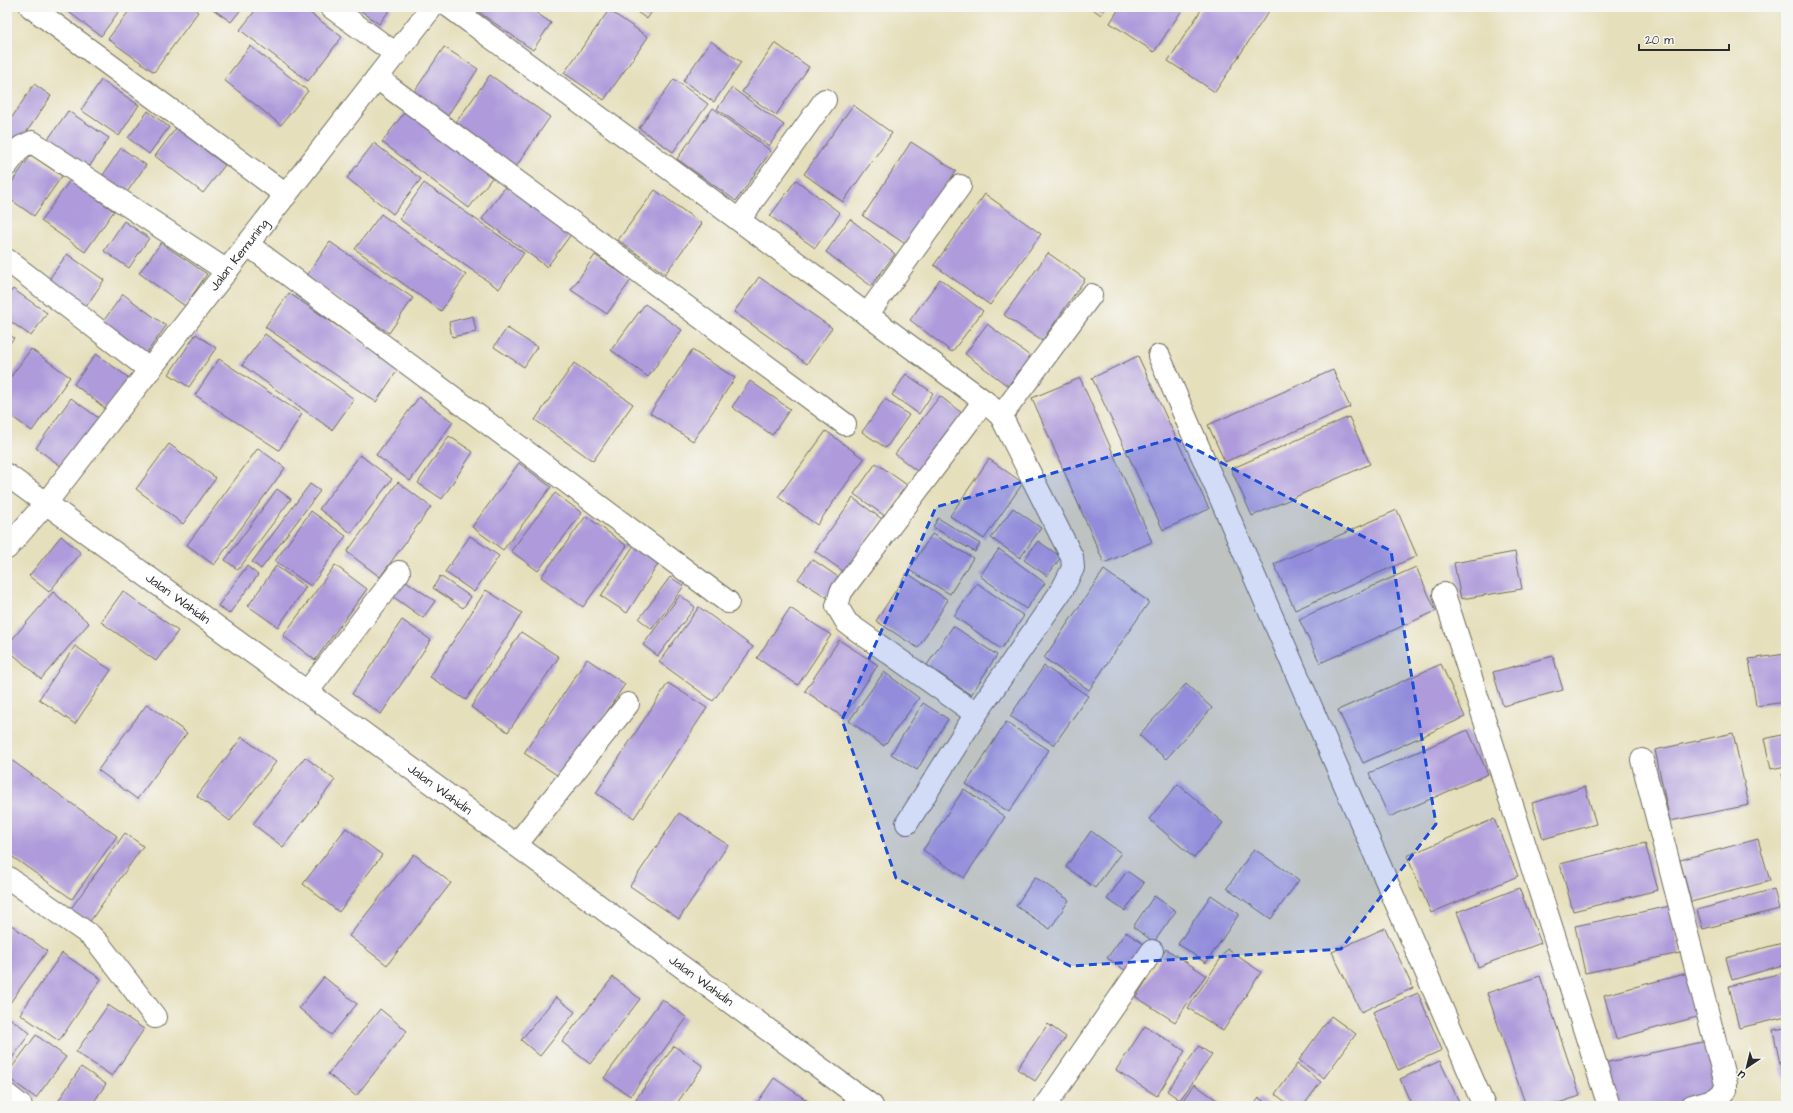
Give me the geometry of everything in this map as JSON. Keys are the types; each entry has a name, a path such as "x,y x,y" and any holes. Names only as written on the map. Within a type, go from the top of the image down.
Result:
{"street":[{"path":"31,7 286,195"},
{"path":"332,7 396,54"},
{"name":"Jalan Kemuning","path":"7,548 46,503 432,7"},
{"path":"450,7 984,401 1001,416 1072,557 1073,568 1062,590 976,714 906,823"},
{"path":"377,78 845,424"},
{"path":"739,220 825,100"},
{"path":"7,164 21,147 32,142 227,271"},
{"path":"867,315 960,186"},
{"path":"247,244 728,602"},
{"path":"7,260 150,370"},
{"path":"1001,416 1091,296"},
{"path":"1159,356 1484,1106"},
{"path":"976,714 847,623 837,606 841,592 984,401"},
{"name":"Jalan Wahidin","path":"7,475 307,692 872,1106"},
{"path":"307,692 399,572"},
{"path":"1444,594 1610,1106"},
{"path":"516,845 628,704"},
{"path":"1642,760 1726,1084 1726,1090 1716,1099 1692,1106"},
{"path":"7,877 90,935 155,1017"},
{"path":"1045,1106 1152,951"},
{"path":"7,1095 21,1106"}],"highlighted area":[{"path":"1174,438 1391,551 1436,824 1341,949 1070,966 896,878 842,720 936,507"}],"building":[{"path":"62,7 122,7 101,36"},
{"path":"132,7 191,7 198,12 154,72 108,39"},
{"path":"210,7 243,7 231,22"},
{"path":"258,7 302,7 342,37 308,81 240,30"},
{"path":"356,7 392,7 379,24"},
{"path":"528,7 551,23 533,50 473,8"},
{"path":"630,7 655,7 647,19"},
{"path":"1090,7 1107,7 1101,15"},
{"path":"1120,7 1184,7 1154,52 1110,23"},
{"path":"1203,7 1263,7 1269,11 1215,92 1168,61"},
{"path":"609,10 648,37 604,100 564,73"},
{"path":"711,41 741,62 714,102 683,81"},
{"path":"775,43 809,67 776,115 742,92"},
{"path":"250,46 308,91 281,125 224,80"},
{"path":"444,47 478,69 446,118 412,95"},
{"path":"490,75 550,117 515,168 454,125"},
{"path":"674,79 708,104 673,152 639,128"},
{"path":"101,80 139,105 119,136 81,110"},
{"path":"34,84 51,96 15,149 7,143 7,125"},
{"path":"732,88 784,125 769,146 717,109"},
{"path":"853,105 892,133 843,202 804,174"},
{"path":"713,108 771,151 736,201 677,159"},
{"path":"407,109 494,175 469,208 382,142"},
{"path":"68,111 109,138 87,170 46,142"},
{"path":"148,111 169,127 149,154 128,138"},
{"path":"176,128 225,165 203,193 155,156"},
{"path":"911,142 956,171 907,245 863,216"},
{"path":"374,143 421,179 393,214 347,178"},
{"path":"121,148 146,165 125,195 101,178"},
{"path":"31,155 62,176 34,216 7,197 7,189"},
{"path":"70,180 114,211 85,252 41,221"},
{"path":"796,180 840,213 815,248 770,216"},
{"path":"424,183 524,253 499,289 399,219"},
{"path":"506,186 572,233 547,267 482,219"},
{"path":"655,190 702,224 665,274 618,240"},
{"path":"985,194 1041,234 990,305 934,265"},
{"path":"381,214 466,275 441,311 355,249"},
{"path":"850,219 895,254 871,286 826,252"},
{"path":"124,221 149,238 129,268 104,251"},
{"path":"330,242 413,298 389,333 306,277"},
{"path":"161,243 207,274 185,306 139,273"},
{"path":"1048,253 1085,279 1042,341 1004,315"},
{"path":"67,254 104,280 83,311 45,285"},
{"path":"595,255 631,280 607,314 571,290"},
{"path":"759,277 832,328 807,364 734,312"},
{"path":"940,279 983,311 952,352 910,320"},
{"path":"13,289 47,313 31,336 7,319 7,297"},
{"path":"289,293 399,368 376,402 265,327"},
{"path":"123,294 166,326 145,355 102,323"},
{"path":"645,304 682,330 648,377 611,350"},
{"path":"473,316 476,332 452,337 449,322"},
{"path":"987,324 1030,356 1008,386 965,354"},
{"path":"507,328 537,347 524,367 494,347"},
{"path":"7,333 14,338 7,347"},
{"path":"196,334 216,348 189,387 169,374"},
{"path":"265,334 354,399 332,430 242,365"},
{"path":"31,349 70,377 32,431 7,413 7,382"},
{"path":"692,350 735,378 693,441 650,413"},
{"path":"96,354 129,378 106,409 74,384"},
{"path":"1138,356 1209,509 1163,530 1092,378"},
{"path":"219,359 302,414 279,450 195,395"},
{"path":"574,363 633,404 593,461 535,420"},
{"path":"1333,370 1350,407 1225,462 1208,425"},
{"path":"906,374 933,393 919,414 892,395"},
{"path":"1080,378 1152,542 1104,563 1032,398"},
{"path":"750,381 790,409 772,435 732,407"},
{"path":"940,396 963,414 918,472 895,454"},
{"path":"419,397 453,422 410,481 376,455"},
{"path":"71,398 100,419 65,469 36,448"},
{"path":"885,399 909,415 886,448 862,432"},
{"path":"1349,417 1370,464 1252,516 1231,469"},
{"path":"826,431 864,459 817,525 778,497"},
{"path":"449,436 473,452 442,499 418,483"},
{"path":"169,444 216,478 183,524 136,489"},
{"path":"258,448 285,468 214,565 187,545"},
{"path":"360,455 392,479 351,533 319,509"},
{"path":"989,459 1023,483 984,539 950,516"},
{"path":"519,463 551,487 503,550 472,527"},
{"path":"876,463 907,485 885,516 854,494"},
{"path":"398,482 431,507 380,577 347,552"},
{"path":"310,484 320,491 261,569 252,562"},
{"path":"277,489 291,499 238,570 225,560"},
{"path":"555,493 582,513 538,571 511,551"},
{"path":"853,498 882,519 844,572 815,551"},
{"path":"1013,508 1041,528 1020,558 991,538"},
{"path":"1397,510 1417,556 1295,610 1274,564"},
{"path":"311,511 346,536 311,586 275,561"},
{"path":"586,516 627,546 583,607 541,577"},
{"path":"938,518 980,544 975,552 933,527"},
{"path":"932,534 973,558 950,594 909,570"},
{"path":"61,536 81,553 49,592 29,576"},
{"path":"470,536 499,556 474,592 445,572"},
{"path":"1038,541 1061,557 1047,576 1024,560"},
{"path":"634,545 660,561 627,613 601,596"},
{"path":"999,549 1045,583 1026,609 980,576"},
{"path":"1515,552 1522,589 1461,599 1454,563"},
{"path":"812,559 841,579 828,598 798,579"},
{"path":"335,565 367,589 315,660 283,636"},
{"path":"247,566 258,575 229,614 218,606"},
{"path":"276,566 306,587 278,627 248,606"},
{"path":"1416,567 1436,611 1320,663 1299,619"},
{"path":"1104,570 1149,602 1089,690 1044,658"},
{"path":"907,573 948,600 918,648 876,621"},
{"path":"440,576 471,597 463,608 433,588"},
{"path":"400,577 435,601 423,618 388,593"},
{"path":"670,577 684,586 652,629 639,619"},
{"path":"977,583 1024,616 1001,649 954,616"},
{"path":"486,590 522,613 466,700 430,677"},
{"path":"123,591 178,631 156,661 101,622"},
{"path":"53,592 89,623 41,679 7,649 7,645"},
{"path":"680,595 695,607 658,656 643,645"},
{"path":"699,607 753,647 713,701 659,662"},
{"path":"790,608 831,635 798,685 757,658"},
{"path":"402,620 431,640 381,714 352,694"},
{"path":"953,626 997,655 971,695 927,665"},
{"path":"521,632 559,657 508,732 471,707"},
{"path":"839,640 878,665 843,717 805,691"},
{"path":"75,646 111,670 75,724 39,699"},
{"path":"1786,654 1786,702 1756,706 1749,659"},
{"path":"1553,656 1563,690 1503,706 1493,672"},
{"path":"587,659 625,684 563,779 524,753"},
{"path":"1441,664 1465,717 1363,763 1338,710"},
{"path":"1044,666 1088,696 1054,745 1010,716"},
{"path":"884,672 919,698 884,746 849,721"},
{"path":"668,683 707,708 634,818 596,793"},
{"path":"1186,684 1212,708 1166,759 1139,735"},
{"path":"923,703 948,719 917,770 891,754"},
{"path":"147,704 187,733 137,799 98,770"},
{"path":"1006,722 1049,750 1009,812 966,784"},
{"path":"1468,730 1488,774 1389,817 1369,773"},
{"path":"1733,733 1749,805 1670,821 1655,750"},
{"path":"1786,734 1786,766 1771,769 1764,739"},
{"path":"242,737 276,762 230,821 197,796"},
{"path":"7,757 117,836 72,899 7,853"},
{"path":"305,757 335,780 283,847 253,824"},
{"path":"1786,773 1786,787 1785,787 1782,774"},
{"path":"1178,784 1223,823 1194,858 1149,819"},
{"path":"1585,787 1596,824 1543,839 1532,803"},
{"path":"964,789 1005,817 964,878 923,850"},
{"path":"679,813 728,845 679,919 630,886"},
{"path":"1494,819 1518,876 1431,913 1407,856"},
{"path":"346,828 382,855 339,912 303,884"},
{"path":"1091,831 1121,853 1095,888 1066,867"},
{"path":"125,833 143,846 86,927 67,914"},
{"path":"1758,839 1770,881 1691,902 1680,860"},
{"path":"1645,843 1658,890 1573,911 1560,864"},
{"path":"1254,849 1299,880 1271,919 1227,888"},
{"path":"414,854 451,883 387,965 349,936"},
{"path":"1127,871 1144,883 1125,911 1107,899"},
{"path":"1035,877 1069,900 1050,929 1016,906"},
{"path":"1519,888 1541,943 1478,967 1457,912"},
{"path":"1774,889 1779,909 1703,929 1697,910"},
{"path":"1211,895 1239,914 1206,963 1178,944"},
{"path":"1154,896 1176,911 1154,942 1133,927"},
{"path":"1670,906 1680,953 1585,973 1575,926"},
{"path":"10,924 47,951 7,1007 7,928"},
{"path":"1385,928 1413,988 1361,1012 1332,952"},
{"path":"1126,932 1148,947 1129,973 1107,958"},
{"path":"1786,942 1786,964 1732,980 1726,958"},
{"path":"1166,949 1206,975 1175,1022 1136,997"},
{"path":"1227,949 1261,972 1223,1031 1188,1008"},
{"path":"62,953 101,979 59,1041 20,1014"},
{"path":"1786,972 1786,1017 1739,1028 1729,986"},
{"path":"1688,973 1700,1016 1616,1039 1604,995"},
{"path":"1540,976 1580,1096 1549,1106 1526,1106 1487,993"},
{"path":"324,977 357,1004 331,1035 299,1008"},
{"path":"613,977 640,999 590,1064 562,1042"},
{"path":"1418,993 1442,1050 1398,1070 1373,1012"},
{"path":"556,997 575,1012 540,1056 521,1040"},
{"path":"662,999 687,1018 630,1096 604,1078"},
{"path":"108,1005 144,1029 112,1076 76,1052"},
{"path":"380,1009 407,1031 356,1096 328,1074"},
{"path":"7,1016 30,1033 7,1065"},
{"path":"1331,1016 1356,1034 1324,1078 1299,1060"},
{"path":"1048,1024 1066,1037 1035,1081 1017,1069"},
{"path":"1145,1026 1185,1051 1157,1096 1116,1070"},
{"path":"1786,1028 1786,1088 1785,1088 1773,1030"},
{"path":"36,1035 66,1057 36,1098 7,1077 7,1074"},
{"path":"1707,1041 1719,1094 1661,1106 1614,1106 1604,1063"},
{"path":"674,1046 703,1066 675,1106 631,1106"},
{"path":"1199,1046 1212,1055 1180,1100 1167,1091"},
{"path":"1440,1061 1461,1106 1412,1106 1400,1079"},
{"path":"1297,1064 1321,1082 1303,1106 1291,1106 1275,1094"},
{"path":"81,1067 106,1084 91,1106 55,1106"},
{"path":"774,1078 815,1106 755,1106"},
{"path":"1194,1084 1225,1106 1179,1106"},
{"path":"1259,1098 1270,1106 1253,1106"}]}
